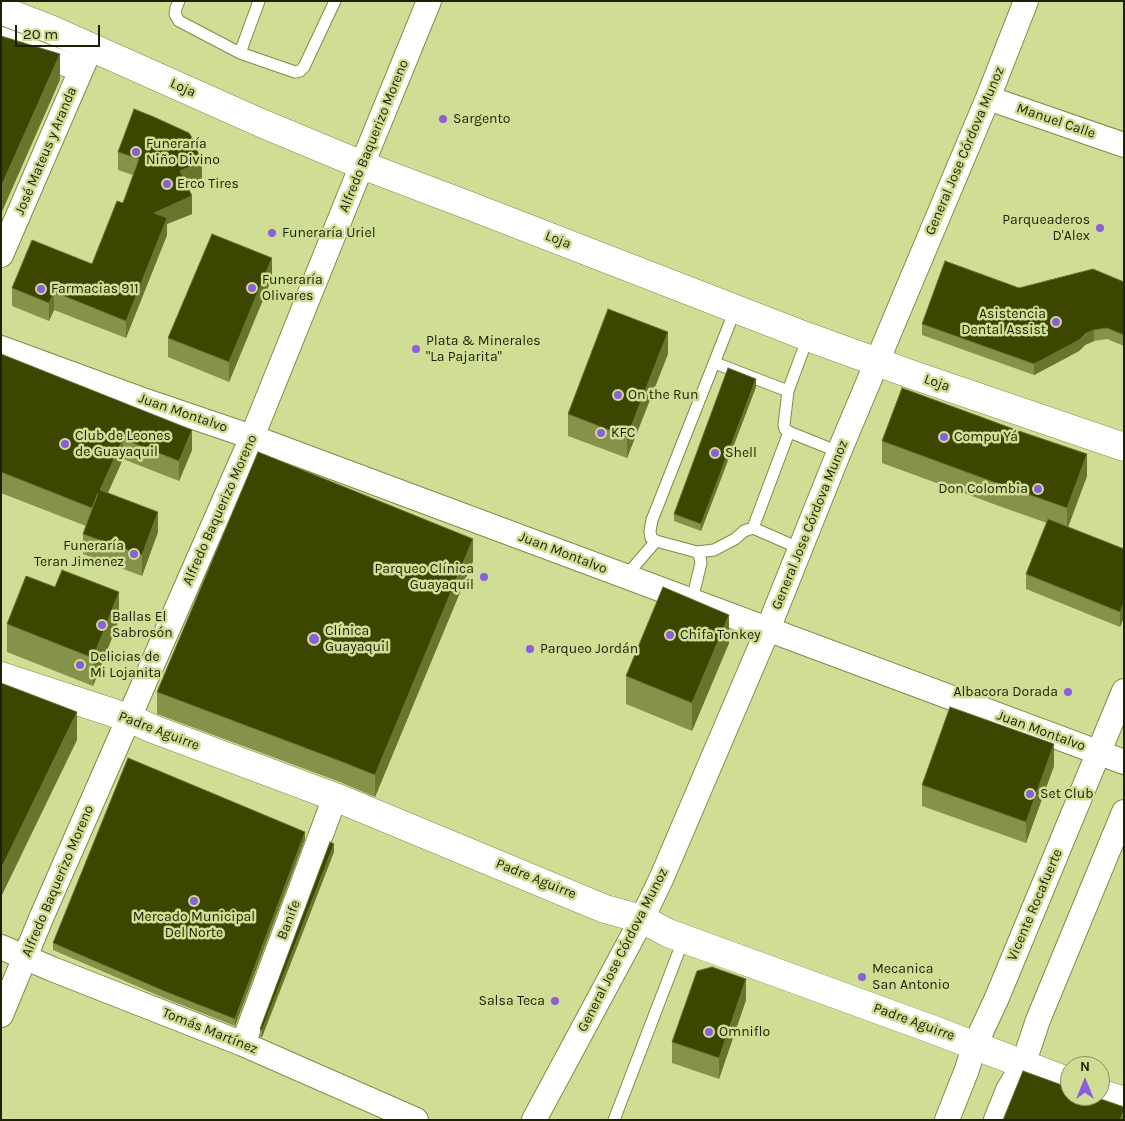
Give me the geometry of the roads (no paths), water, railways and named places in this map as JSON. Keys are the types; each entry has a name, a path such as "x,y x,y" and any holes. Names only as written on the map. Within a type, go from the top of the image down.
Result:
{"main road":[{"name":"Loja","path":"1,10 50,29 86,58 261,122 362,165 735,310 877,363 1124,447"},
{"name":"Padre Aguirre","path":"1,676 128,718 335,797 605,909 642,919 668,933 975,1045 1060,1078"},
{"path":"1110,1096 1124,1101"}],"street":[{"name":"Alfredo Baquerizo Moreno","path":"1,1015 42,916 252,437 430,1"},
{"name":"General Jose Córdova Munoz","path":"534,1120 642,919 666,868 768,629 896,314 988,98 1026,1"},
{"name":"Loja","path":"1,39 86,58"},
{"name":"José Mateus y Aranda","path":"1,255 86,58"},
{"name":"Manuel Calle","path":"988,98 1124,144"},
{"name":"Juan Montalvo","path":"1,348 140,399 252,437 1124,762"},
{"name":"Vicente Rocafuerte","path":"947,1120 975,1045 996,1000 1124,691"},
{"name":"Banife","path":"243,1044 335,797"},
{"path":"996,1120 1008,1090 1023,1065 1038,1020 1124,812"},
{"name":"Tomás Martínez","path":"1,946 52,969 243,1044 416,1120"}],"lane":[{"path":"179,1 175,14 178,21 240,53 295,72 300,71 304,67 335,1"},
{"path":"240,53 259,1"},
{"path":"735,310 652,520 651,538 697,552 714,550 735,538 744,530 753,528 801,549"},
{"path":"808,337 788,391 784,426 789,432 839,452"},
{"path":"715,363 788,391"},
{"path":"753,528 789,432"},
{"path":"625,576 656,541"},
{"path":"692,600 701,563 697,552"},
{"path":"614,1120 684,938"}],"place":[{"name":"Sargento","path":"443,119"},
{"name":"Funeraría Niño Divino","path":"136,152"},
{"name":"Erco Tires","path":"167,184"},
{"name":"Parqueaderos D'Alex","path":"1100,228"},
{"name":"Funeraría Uriel","path":"272,233"},
{"name":"Funeraría Olivares","path":"252,288"},
{"name":"Farmacias 911","path":"41,289"},
{"name":"Asistencia Dental Assist","path":"1056,322"},
{"name":"Plata & Minerales \"La Pajarita\"","path":"416,349"},
{"name":"On the Run","path":"618,395"},
{"name":"KFC","path":"601,433"},
{"name":"Compu Yá","path":"944,437"},
{"name":"Club de Leones de Guayaquil","path":"65,444"},
{"name":"Shell","path":"715,453"},
{"name":"Don Colombia","path":"1038,489"},
{"name":"Funeraría Teran Jimenez","path":"134,554"},
{"name":"Parqueo Clínica Guayaquil","path":"484,577"},
{"name":"Ballas El Sabrosón","path":"102,625"},
{"name":"Chifa Tonkey","path":"670,635"},
{"name":"Clínica Guayaquil","path":"314,639"},
{"name":"Parqueo Jordán","path":"530,649"},
{"name":"Delicias de Mi Lojanita","path":"80,665"},
{"name":"Albacora Dorada","path":"1068,692"},
{"name":"Set Club","path":"1030,794"},
{"name":"Mercado Municipal Del Norte","path":"194,901"},
{"name":"Mecanica San Antonio","path":"862,977"},
{"name":"Salsa Teca","path":"555,1001"},
{"name":"Omniflo","path":"709,1032"}]}
